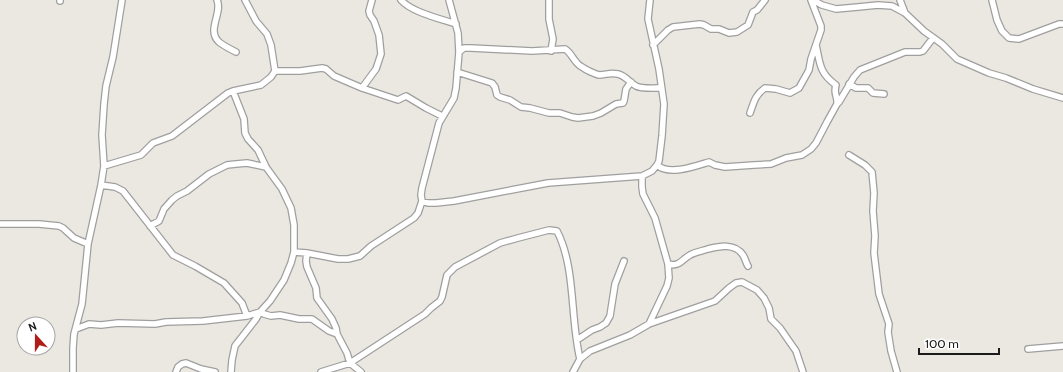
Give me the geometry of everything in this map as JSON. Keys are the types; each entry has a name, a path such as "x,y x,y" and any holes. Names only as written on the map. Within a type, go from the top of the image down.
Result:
{"street":[{"path":"73,372 72,348 74,334 82,304 88,244 102,185 104,166 102,135 106,86 113,57 122,0"},
{"path":"217,0 219,3 219,8 214,23 214,33 218,42 236,52"},
{"path":"104,166 141,155 153,143 172,136 228,93 261,85 271,77 275,71 271,45 267,34 256,21 245,0"},
{"path":"362,88 376,69 381,54 379,35 369,11 372,0"},
{"path":"401,0 407,6 418,11 456,24"},
{"path":"294,252 338,259 348,259 360,256 371,246 418,214 422,202 422,188 438,123 454,98 456,88 459,52 458,33 449,0"},
{"path":"549,0 549,19 552,39 551,50"},
{"path":"422,202 436,203 454,201 548,183 642,176 652,171 657,166 659,160 664,104 659,69 648,18 650,0"},
{"path":"653,45 668,30 673,28 700,24 710,29 719,29 729,33 738,32 748,25 753,12 757,10 765,0"},
{"path":"812,0 836,9 858,7 878,2 892,6 905,13 924,31 942,44 957,59 1033,89 1063,98"},
{"path":"750,113 755,98 759,92 765,88 790,92 799,88 809,70 811,59 821,30 812,0"},
{"path":"900,0 905,13"},
{"path":"992,0 997,20 1002,31 1009,38 1019,39 1059,24 1063,24"},
{"path":"657,166 660,168 673,170 691,168 709,162 725,167 771,164 786,158 802,155 816,144 826,122 849,84 860,70 905,52 923,51 933,38"},
{"path":"816,45 821,69 828,80 836,85 834,91 838,102 837,104"},
{"path":"459,52 464,48 532,51 565,49 574,61 581,67 598,75 609,73 619,74 640,88 661,88"},
{"path":"275,71 326,69 334,76 362,88 398,100 406,96 442,116"},
{"path":"457,72 492,83 495,87 497,95 510,100 521,107 549,113 560,113 578,118 593,116 616,104 623,103 626,89 631,82"},
{"path":"849,84 856,88 868,88 873,93 884,94"},
{"path":"231,372 235,346 270,301 284,280 292,263 294,252 294,225 290,208 282,189 266,167 258,150 244,133 244,119 233,91"},
{"path":"850,155 865,165 872,172 874,193 874,253 879,294 889,324 888,332 891,351 897,372"},
{"path":"150,226 159,221 164,210 172,200 187,191 209,174 227,165 247,163 266,167"},
{"path":"642,176 643,194 655,218 668,264 669,278 667,286 649,324"},
{"path":"102,185 115,187 123,191 173,255 224,283 242,303 247,316"},
{"path":"0,224 39,224 59,226 74,238 88,244"},
{"path":"322,372 350,363 426,314 440,301 447,275 454,267 500,243 549,230 556,231 561,240 568,269 576,340 580,358"},
{"path":"668,264 676,265 690,254 720,246 728,246 739,251 743,255 748,266"},
{"path":"306,253 307,267 316,288 317,298 332,319 350,363 361,372"},
{"path":"576,340 606,323 610,316 615,284 624,261"},
{"path":"573,372 580,358 590,351 630,335 649,324 715,301 736,283 742,282 757,290 764,298 769,308 771,319 780,328 788,342 796,351 803,372"},
{"path":"76,329 89,324 155,324 166,322 203,321 247,316 260,312 271,316 280,315 299,319 312,319 329,331 337,334"},
{"path":"1028,349 1063,346"},
{"path":"176,372 182,364 186,363 201,369 215,372"}]}
